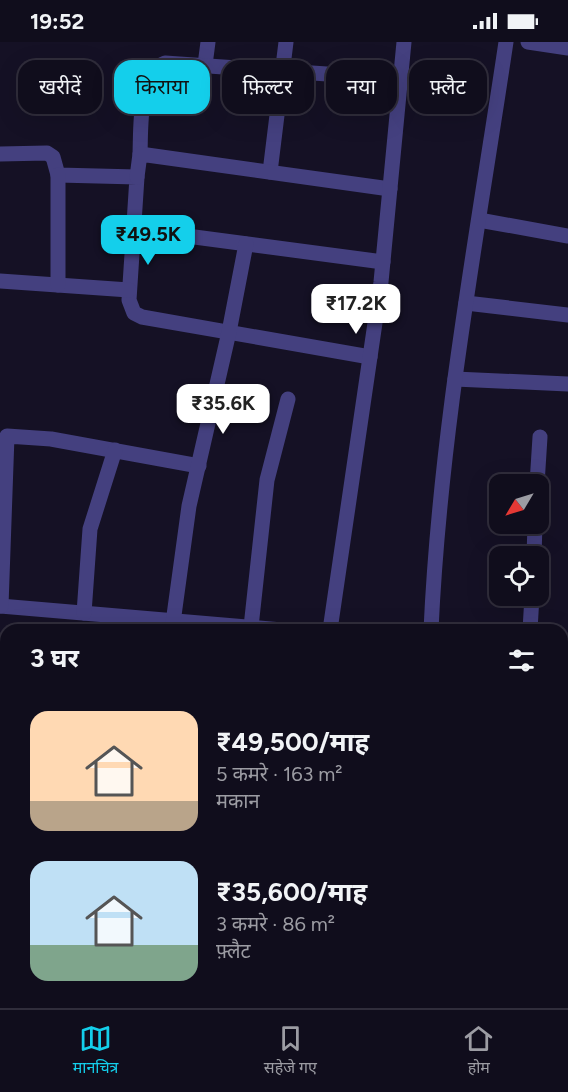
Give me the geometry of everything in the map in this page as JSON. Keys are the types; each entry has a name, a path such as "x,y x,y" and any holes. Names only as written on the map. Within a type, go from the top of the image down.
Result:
{"street":[{"path":"206,60 208,42"},
{"path":"284,60 286,42"},
{"path":"331,624 383,262 404,42"},
{"path":"431,624 447,428 506,42"},
{"path":"528,42 568,48"},
{"path":"314,72 400,79"},
{"path":"141,114 140,154 129,290 130,308 134,313 142,317 370,357"},
{"path":"270,172 277,114"},
{"path":"0,154 47,153 53,157 58,175 58,285"},
{"path":"140,154 390,189"},
{"path":"58,175 137,177"},
{"path":"479,220 568,236"},
{"path":"134,229 383,262"},
{"path":"173,624 185,530 246,244"},
{"path":"0,281 129,290"},
{"path":"466,303 568,315"},
{"path":"455,379 568,384"},
{"path":"251,624 267,480 288,399"},
{"path":"166,624 84,613 1,606 3,436 51,439 199,466"},
{"path":"538,474 540,437"},
{"path":"84,613 90,529 115,450"},
{"path":"530,624 531,606"}]}
